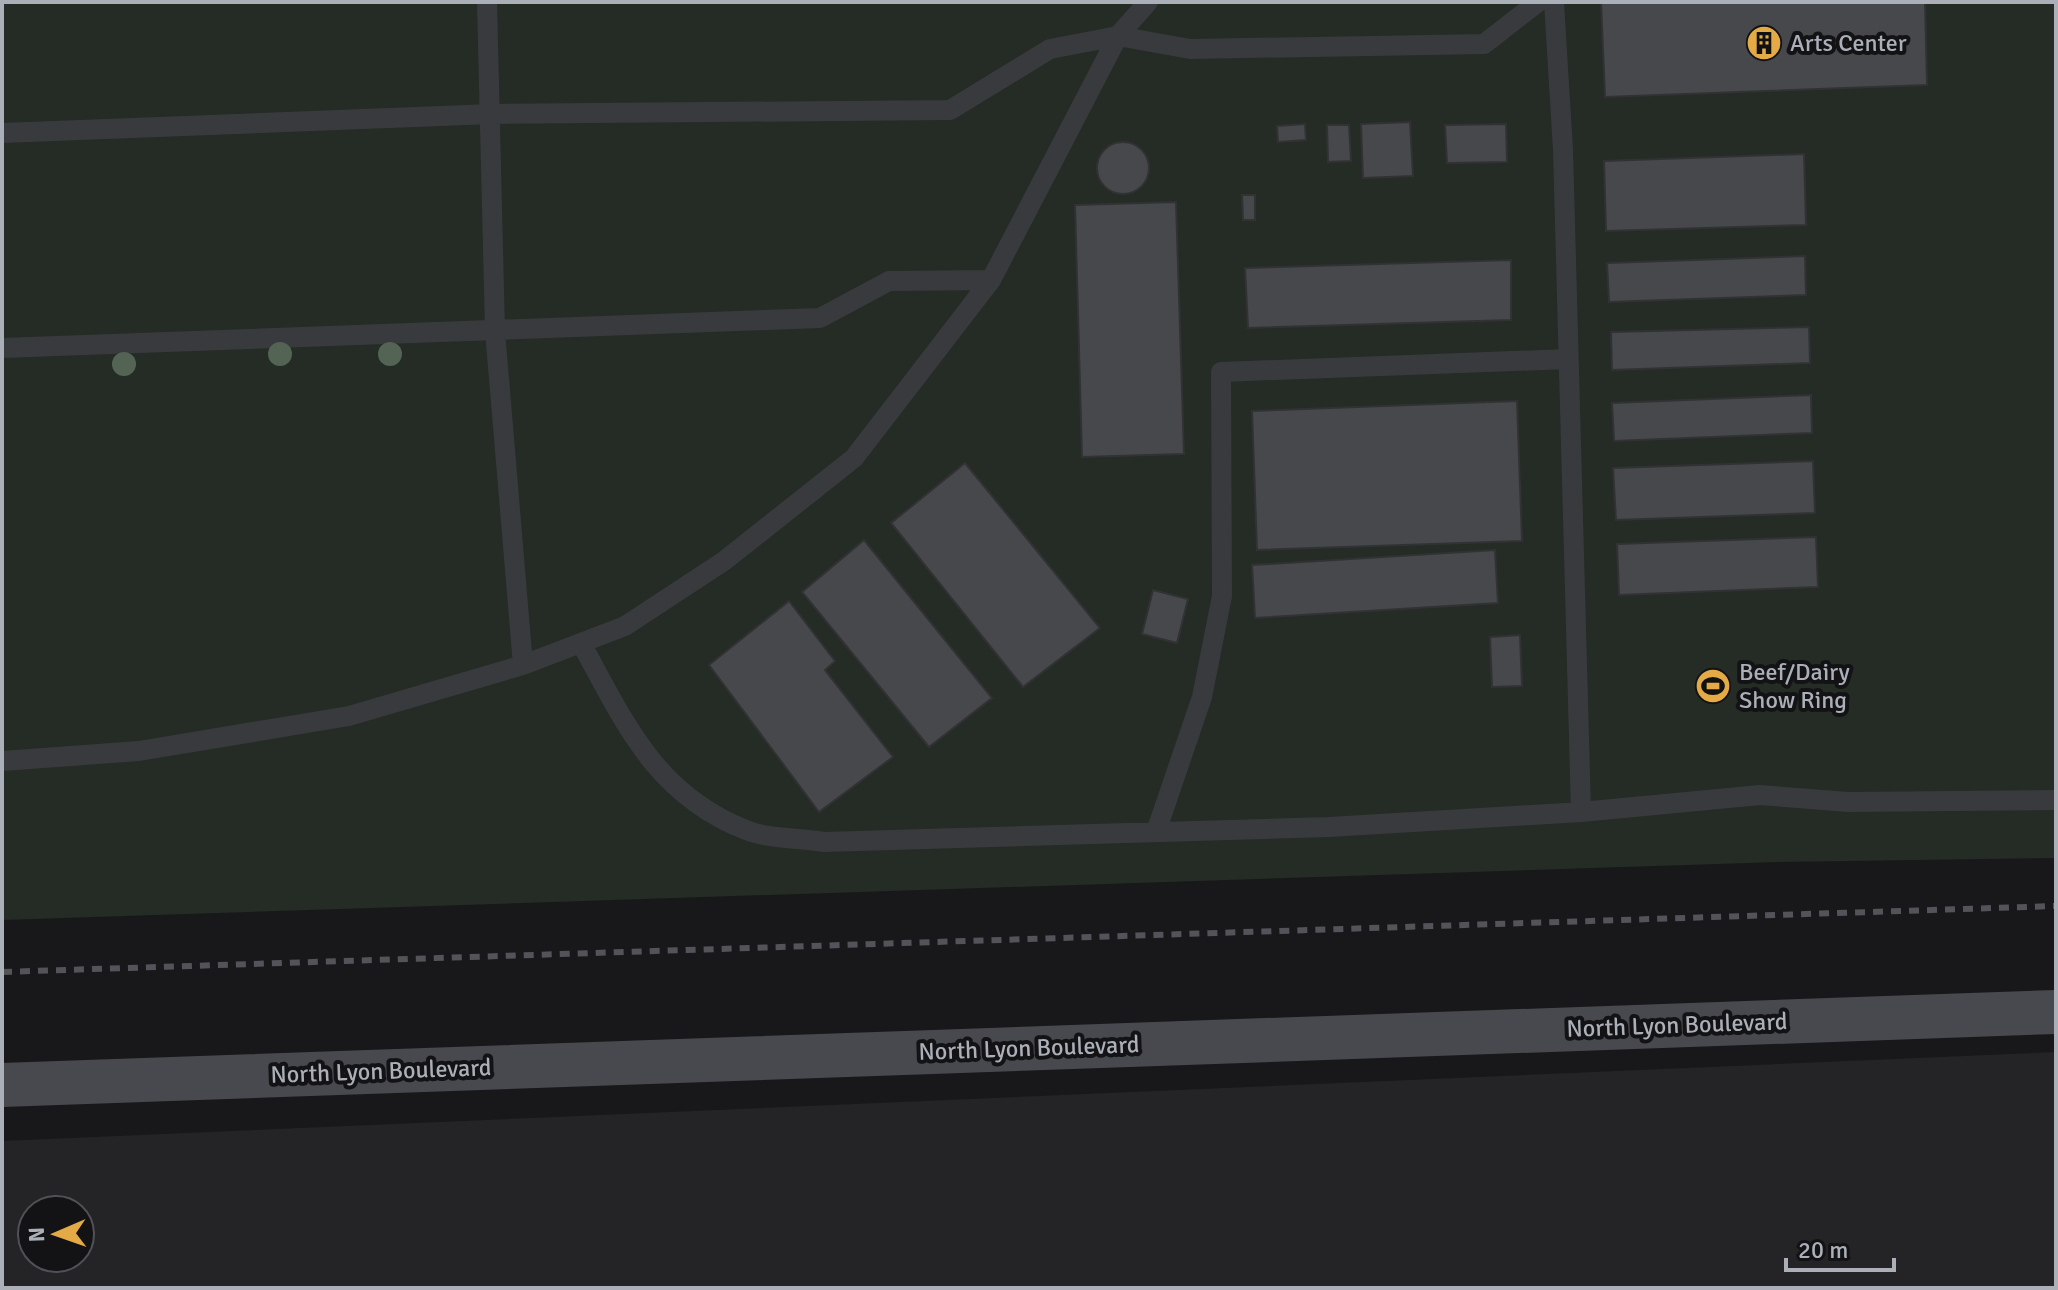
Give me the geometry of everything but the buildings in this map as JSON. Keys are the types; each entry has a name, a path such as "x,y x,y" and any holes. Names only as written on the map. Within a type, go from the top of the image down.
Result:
{"street":[{"name":"North Lyon Boulevard","path":"2,1085 2056,1012"}],"lane":[{"path":"487,2 495,331 523,665"},
{"path":"2,761 139,751 349,716 523,665 625,626 724,561 854,458 991,280 1118,36 1148,2"},
{"path":"2,133 492,114 950,110 1050,49 1118,36 1190,49 1484,44 1538,2"},
{"path":"1554,2 1581,812"},
{"path":"2,348 820,318 889,281 991,280"},
{"path":"1156,832 1202,697 1222,596 1221,372 1568,359"},
{"path":"581,643 634,740 683,797 748,832 824,842 1329,827 1581,812 1760,795 1848,802 2056,800"}],"shaded area":[{"path":"2,2 2056,2 2056,858 1778,862 2,920"},
{"path":"2056,1052 2056,1288 2,1288 2,1141"}],"railway":[{"path":"2,972 2056,906"}],"place":[{"name":"Arts Center","path":"1764,43"},
{"name":"Beef/Dairy Show Ring","path":"1713,686"}]}
